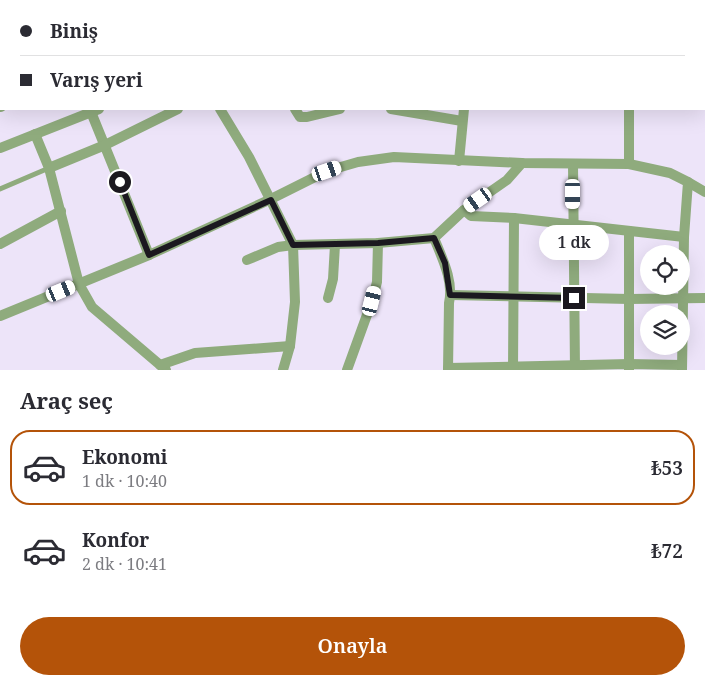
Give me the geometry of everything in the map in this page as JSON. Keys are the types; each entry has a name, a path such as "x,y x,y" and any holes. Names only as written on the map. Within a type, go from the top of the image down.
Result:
{"street":[{"path":"0,148 95,110 105,145 149,255"},
{"path":"49,168 105,145 176,110"},
{"path":"221,110 271,200 293,245 295,302 290,346 283,370"},
{"path":"296,110 300,117 336,110"},
{"path":"397,110 462,121"},
{"path":"459,161 464,110"},
{"path":"629,110 629,164"},
{"path":"35,134 49,168 79,284 92,307 163,367 195,353 290,346"},
{"path":"0,316 149,255 271,200 327,171 358,162 394,158 522,163 629,164 670,173 705,192"},
{"path":"247,260 278,247 293,245 378,243 434,238 464,210 507,180 522,163"},
{"path":"573,164 575,368"},
{"path":"434,238 445,263 450,295 448,369 682,368 684,237 688,182"},
{"path":"464,210 471,216 514,218 684,237"},
{"path":"0,244 61,211"},
{"path":"513,368 514,218"},
{"path":"629,231 629,367"},
{"path":"346,370 372,301 377,282 378,243"},
{"path":"328,298 333,279 335,245"},
{"path":"450,295 629,299 705,298"}],"lane":[{"path":"0,189 49,168"}],"route":[{"path":"120,182 149,255 271,200 293,245 378,243 434,238 445,263 450,295 574,298"}]}
